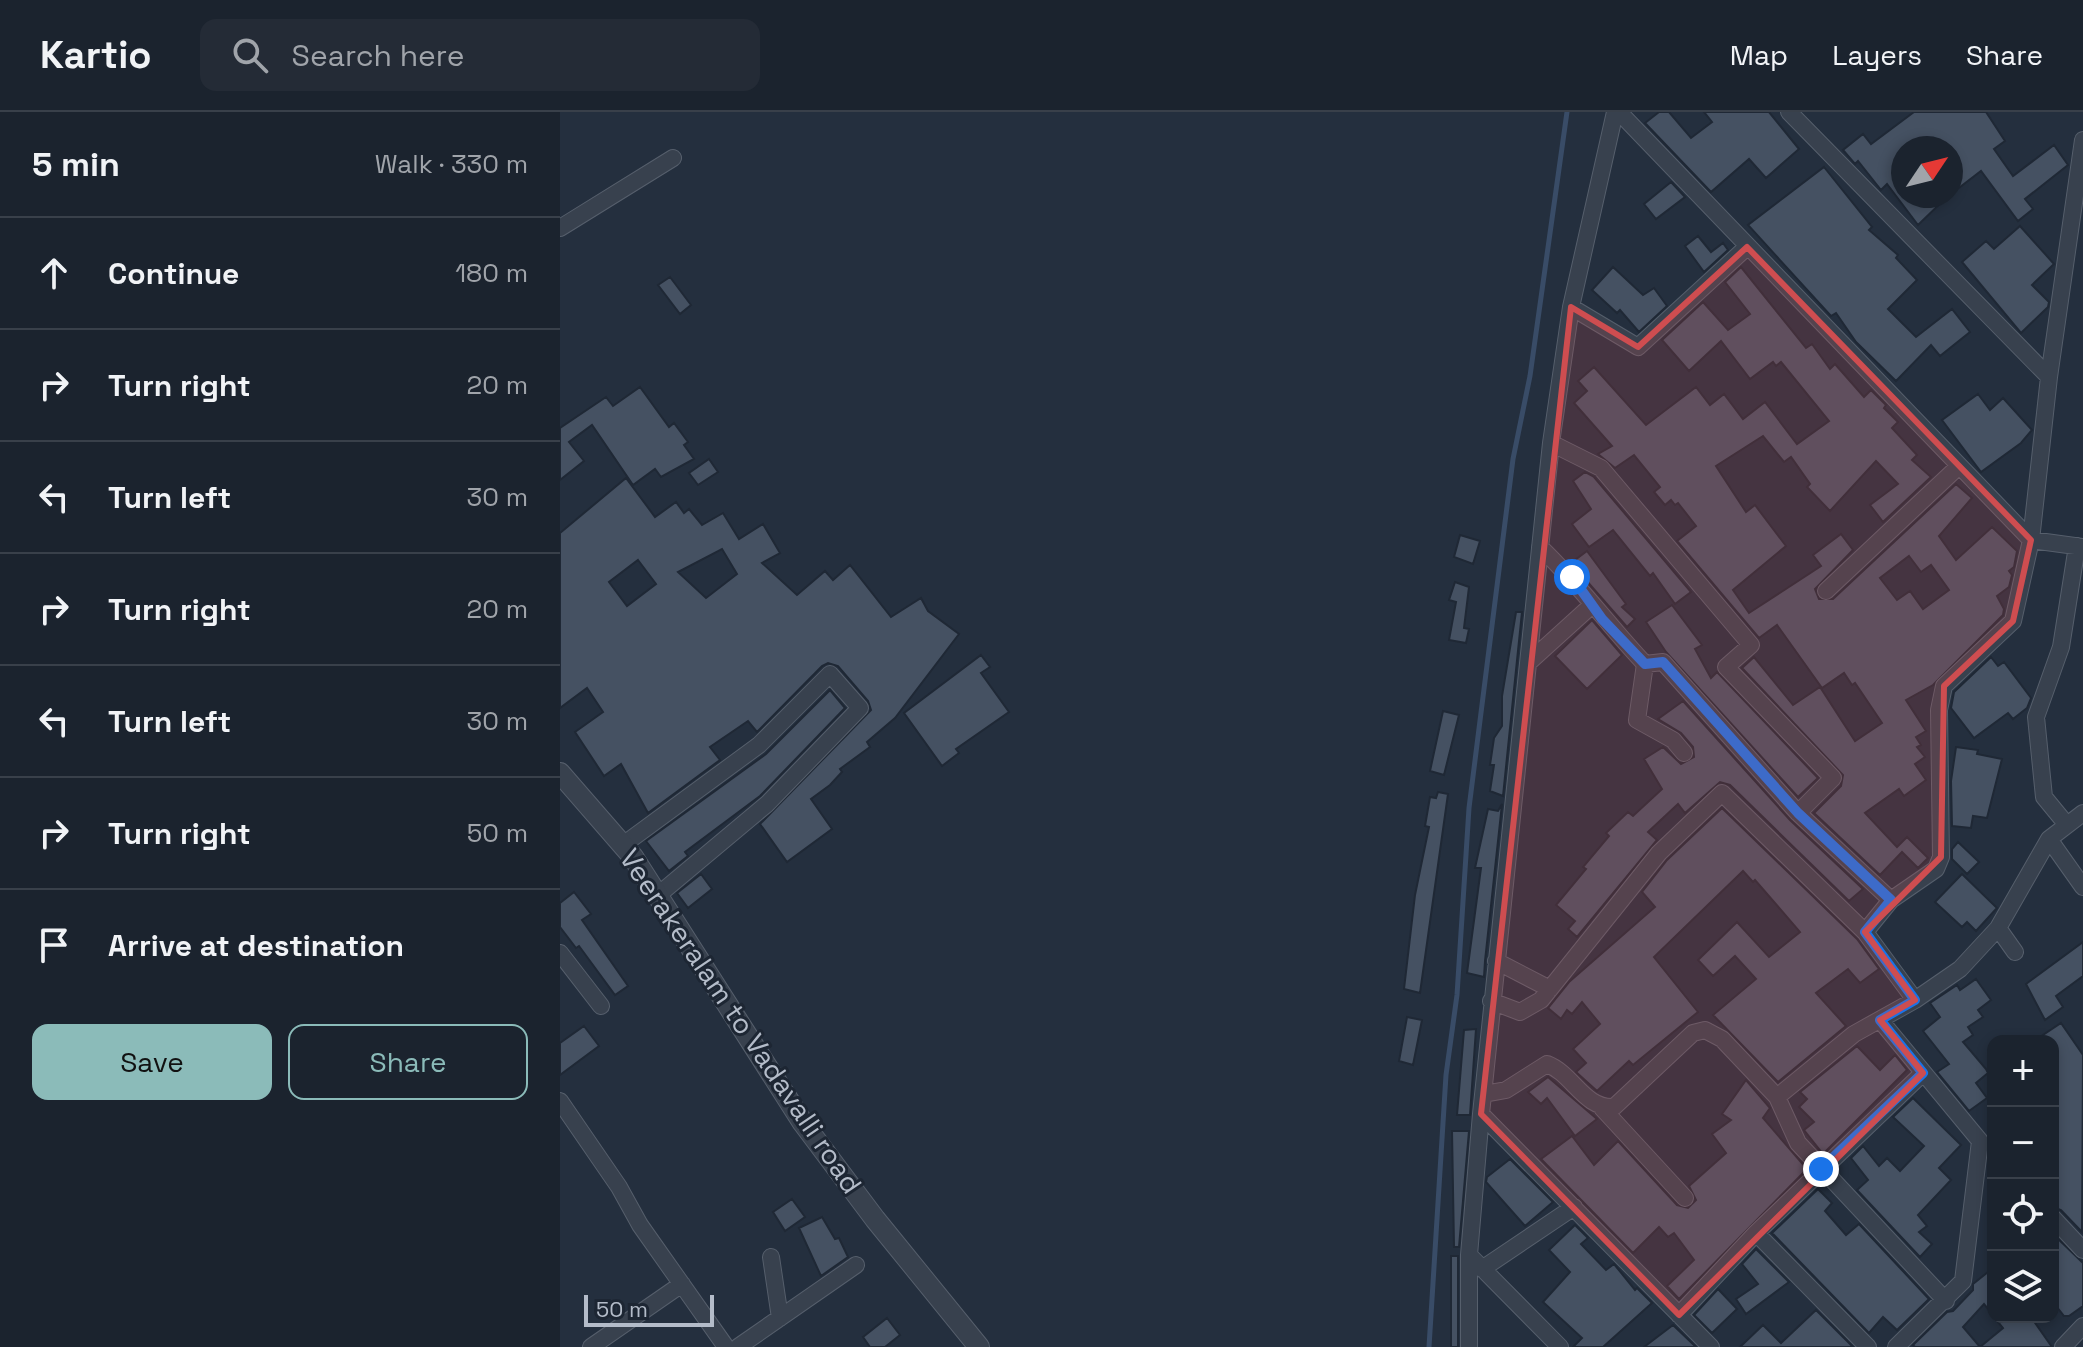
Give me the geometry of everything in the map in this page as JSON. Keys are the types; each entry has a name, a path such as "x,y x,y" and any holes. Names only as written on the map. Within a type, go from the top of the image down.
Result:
{"street":[{"path":"1617,112 2031,540 2080,546 2061,647 2036,717 2044,797 2067,825"},
{"path":"1469,1347 1469,1255 1491,1001 1551,443 1571,307 1617,112"},
{"path":"1789,112 2049,377"},
{"path":"1865,932 1891,900 1936,869 1941,857 1939,710 1944,686 2013,621 2031,540 2049,377 2083,140"},
{"path":"560,228 673,158"},
{"path":"1571,307 1638,347 1747,247"},
{"path":"1551,443 1601,468 1751,645 1726,667 1833,778 1798,813"},
{"path":"1826,591 1959,466"},
{"path":"1540,547 1572,577 1592,605 1645,664"},
{"path":"1528,663 1592,605"},
{"path":"1645,664 1663,662 1798,813 1891,900"},
{"path":"1645,664 1637,720 1673,740 1684,753"},
{"path":"623,845 759,745 830,674 860,708 767,804 657,896"},
{"name":"Veerakeralam to Vadavalli road","path":"560,773 623,845 803,1123 875,1219 979,1347"},
{"path":"1491,1001 1520,1012 1541,1000 1659,853 1722,793 1865,932 1915,1000"},
{"path":"1777,1097 1854,1034 1915,1000 1960,969 1998,928 2049,839 2083,813"},
{"path":"2049,839 2083,887"},
{"path":"1998,928 2015,952"},
{"path":"560,953 601,1006"},
{"path":"1496,961 1550,989"},
{"path":"1880,1020 1987,1149"},
{"path":"1602,1108 1614,1107 1627,1098 1693,1033 1705,1030 1722,1039 1777,1097 1798,1143 1946,1301"},
{"path":"1484,1094 1506,1090 1547,1064 1557,1068 1602,1108 1685,1198"},
{"path":"1679,1315 1756,1233 1923,1073"},
{"path":"560,1101 726,1347"},
{"path":"1481,1114 1711,1347"},
{"path":"1896,1347 1963,1281 1980,1141"},
{"path":"1482,1269 1574,1207"},
{"path":"2059,1224 2083,1250"},
{"path":"1756,1233 1868,1347"},
{"path":"1469,1255 1560,1347"},
{"path":"771,1257 780,1318"},
{"path":"738,1347 856,1265"},
{"path":"591,1347 682,1284"},
{"path":"2063,1347 2083,1326"}],"highlighted area":[{"path":"1747,247 2031,540 2013,621 1944,686 1941,857 1865,932 1915,1000 1880,1020 1923,1073 1679,1315 1481,1114 1571,307 1638,347"}],"building":[{"path":"1659,112 1669,112 1691,138 1712,122 1704,112 1769,112 1799,149 1766,178 1749,159 1711,192 1645,123"},
{"path":"1914,112 1986,112 2005,141 1994,149 2013,176 2054,145 2068,165 2025,199 2033,209 2018,221 1981,171 1963,185 1963,136 1891,136 1891,189 1887,184 1881,190 1858,161 1855,164 1843,150 1863,134 1871,144"},
{"path":"1824,167 1872,227 1869,230 1898,255 1896,258 1917,280 1888,309 1916,337 1952,309 1970,332 1940,356 1931,345 1896,381 1856,342 1836,313 1831,316 1748,225"},
{"path":"1671,182 1685,197 1656,219 1644,204"},
{"path":"1905,208 1936,208 1918,225"},
{"path":"2020,226 2054,264 2032,285 2049,302 2048,307 2021,333 1962,262 1986,241 1994,249"},
{"path":"1698,236 1711,252 1723,243 1728,250 1704,272 1685,246"},
{"path":"1613,267 1643,295 1654,288 1667,306 1639,332 1620,310 1617,313 1592,290"},
{"path":"1741,267 1806,348 1812,344 1830,369 1835,364 1864,397 1871,390 1898,422 1892,428 1917,455 1912,460 1931,477 1883,522 1870,505 1898,484 1876,461 1830,511 1807,487 1810,484 1791,457 1784,462 1763,436 1716,466 1746,512 1755,505 1786,546 1733,590 1749,613 1821,566 1813,555 1841,534 1853,550 1815,589 1819,599 1833,599 1956,484 1972,498 1939,536 1956,560 1992,527 2017,551 2014,567 2009,571 2012,575 2009,587 1997,596 2004,609 2003,615 1933,685 1906,700 1926,731 1916,737 1921,745 1917,747 1925,757 1915,764 1926,780 1904,796 1899,789 1865,813 1897,847 1907,837 1928,858 1918,868 1902,852 1880,875 1814,813 1841,786 1843,775 1742,668 1754,657 1793,705 1820,687 1855,741 1882,723 1855,683 1852,685 1844,673 1822,688 1777,625 1759,638 1677,541 1696,526 1678,503 1675,505 1671,500 1665,505 1654,492 1660,487 1634,455 1615,468 1598,454 1612,446 1574,403 1587,391 1578,381 1594,367 1646,425 1696,387 1710,405 1724,394 1743,419 1765,402 1797,444 1829,421 1781,362 1776,366 1773,362 1750,379 1721,341 1689,371 1662,340 1703,302 1728,330 1750,314 1725,282","holes":["1909,556 1921,572 1931,565 1949,590 1923,609 1910,591 1897,600 1880,578"]},
{"path":"670,277 691,305 680,314 658,285"},
{"path":"640,387 669,427 674,423 688,442 684,445 694,459 661,477 655,469 633,485 592,425 569,442 584,461 560,480 560,428 606,397 613,406"},
{"path":"1978,394 1990,410 2003,398 2032,430 2021,443 1981,472 1942,420"},
{"path":"709,459 718,472 698,485 689,473"},
{"path":"1585,472 1594,477 1691,592 1675,604 1653,573 1650,576 1613,530 1589,547 1572,524 1591,509 1573,481"},
{"path":"626,478 655,517 676,502 684,513 689,509 702,525 723,513 739,539 763,524 780,553 762,563 797,595 825,571 833,580 850,565 891,617 921,598 928,611 959,634 895,718 867,742 870,747 840,769 842,772 830,785 811,799 832,829 787,862 760,824 871,710 868,701 838,666 828,663 822,666 757,732 748,721 710,747 720,760 648,813 621,764 604,776 575,732 603,712 587,688 560,708 560,533","holes":["722,549 737,574 706,598 678,572","638,560 656,584 627,606 609,582"]},
{"path":"1460,535 1480,541 1473,564 1454,557"},
{"path":"1587,551 1626,604 1622,607 1635,619 1627,627 1571,563"},
{"path":"1455,582 1469,587 1464,628 1469,629 1466,643 1449,640 1456,602 1449,600"},
{"path":"1672,605 1702,645 1695,649 1711,678 1717,672 1818,778 1798,797 1666,652 1646,622"},
{"path":"1516,612 1522,612 1503,796 1490,791 1494,765 1490,765 1494,738 1502,726 1502,696"},
{"path":"1592,620 1622,655 1587,689 1555,656"},
{"path":"981,655 990,667 981,673 1009,712 956,749 959,753 942,766 904,713"},
{"path":"1991,657 1998,666 2004,662 2031,698 2027,708 2013,719 2008,713 1974,738 1951,708 1954,692"},
{"path":"830,690 845,708 760,796 685,852 688,856 669,871 646,841 766,754"},
{"path":"1683,701 1790,820 1863,889 1849,901 1730,785 1720,782 1685,813 1678,804 1648,832 1657,840 1577,937 1568,929 1575,921 1556,905 1609,836 1606,833 1628,812 1633,816 1662,789 1644,759 1663,747 1681,764 1694,757 1693,747 1681,733 1658,719"},
{"path":"1443,711 1459,715 1444,775 1430,771"},
{"path":"1956,747 1978,750 1977,754 2002,759 1987,818 1973,816 1971,828 1952,826 1951,781"},
{"path":"1438,792 1448,794 1420,993 1404,989 1415,895 1429,827 1425,826 1430,797 1436,798"},
{"path":"1502,804 1484,977 1467,973 1481,868 1475,868 1488,809 1498,811"},
{"path":"1722,808 1857,939 1879,969 1860,983 1848,969 1816,993 1846,1026 1778,1082 1713,1015 1756,979 1735,956 1713,976 1698,960 1737,922 1769,957 1800,932 1755,880 1753,882 1743,871 1654,957 1698,1012 1633,1065 1629,1061 1597,1091 1576,1072 1586,1063 1573,1049 1600,1024 1582,1002 1572,1014 1567,1010 1561,1019 1548,1008 1569,982 1655,907 1642,892 1667,860"},
{"path":"1958,842 1979,862 1967,874 1952,859 1952,849"},
{"path":"701,874 712,889 688,908 677,893"},
{"path":"1962,874 1997,908 1976,931 1967,922 1962,927 1935,902"},
{"path":"574,892 591,914 582,920 628,986 615,995 579,946 576,948 560,927 560,903"},
{"path":"2083,942 2083,976 2056,996 2063,1007 2045,1020 2026,984"},
{"path":"1976,979 1991,1000 1978,1010 1983,1017 1968,1027 1973,1035 1963,1042 1987,1071 1976,1083 1987,1098 1969,1111 1937,1072 1949,1064 1923,1031 1940,1017 1930,1003 1957,985 1960,990"},
{"path":"1407,1017 1422,1020 1413,1065 1399,1061"},
{"path":"2061,1023 2083,1055 2082,1232 2059,1209 2059,1035 2043,1035"},
{"path":"584,1026 599,1046 560,1075 560,1043"},
{"path":"1476,1029 1470,1115 1457,1115 1464,1030"},
{"path":"1857,1046 1880,1070 1895,1055 1907,1070 1823,1154 1804,1130 1814,1122 1799,1107 1807,1099 1800,1092"},
{"path":"1548,1077 1597,1119 1575,1136 1547,1098 1541,1104 1528,1092"},
{"path":"1746,1080 1770,1108 1763,1118 1807,1169 1679,1299 1667,1286 1694,1260 1674,1233 1668,1237 1659,1227 1633,1253 1541,1159 1572,1136 1594,1165 1618,1141 1677,1205 1688,1208 1696,1200 1689,1186 1726,1153 1712,1134 1731,1120 1722,1114"},
{"path":"1913,1098 1961,1145 1939,1168 1951,1180 1918,1215 1927,1226 1919,1232 1932,1244 1920,1257 1857,1190 1868,1180 1851,1158 1863,1146 1879,1166 1887,1158 1900,1171 1924,1146 1893,1117"},
{"path":"1452,1131 1469,1131 1459,1247 1454,1247"},
{"path":"1510,1159 1553,1202 1525,1226 1486,1182 1487,1177"},
{"path":"1818,1189 1832,1203 1825,1211 1846,1235 1859,1224 1929,1299 1897,1330 1883,1317 1869,1333 1772,1233"},
{"path":"792,1199 805,1217 785,1231 773,1212"},
{"path":"822,1217 835,1239 839,1238 848,1257 821,1276 799,1228"},
{"path":"1575,1225 1588,1238 1581,1244 1606,1270 1614,1264 1635,1290 1637,1288 1652,1303 1603,1347 1573,1347 1582,1338 1543,1302 1570,1272 1549,1250"},
{"path":"2059,1240 2083,1263 2083,1306 2064,1316 2059,1310"},
{"path":"1756,1249 1789,1282 1746,1314 1736,1299 1758,1284 1742,1264"},
{"path":"1451,1256 1458,1256 1458,1347 1451,1347"},
{"path":"1987,1273 1987,1308 1984,1304 1963,1327 1980,1347 1913,1345 1947,1312 1953,1311 1973,1290 1973,1284"},
{"path":"1718,1289 1737,1309 1712,1333 1694,1315"},
{"path":"1816,1310 1853,1347 1740,1347 1763,1325 1781,1343"},
{"path":"887,1318 900,1335 885,1347 870,1347 863,1337"},
{"path":"1999,1323 2035,1323 2052,1347 1980,1347 2003,1328"},
{"path":"1673,1325 1696,1347 1644,1347"}],"waterway":[{"path":"1429,1347 1446,1075 1457,995 1469,808 1513,459 1530,376 1567,112"}],"route":[{"path":"1572,577 1602,619 1645,664 1663,662 1798,813 1891,900 1865,932 1915,1000 1880,1020 1923,1073 1821,1169"}]}
